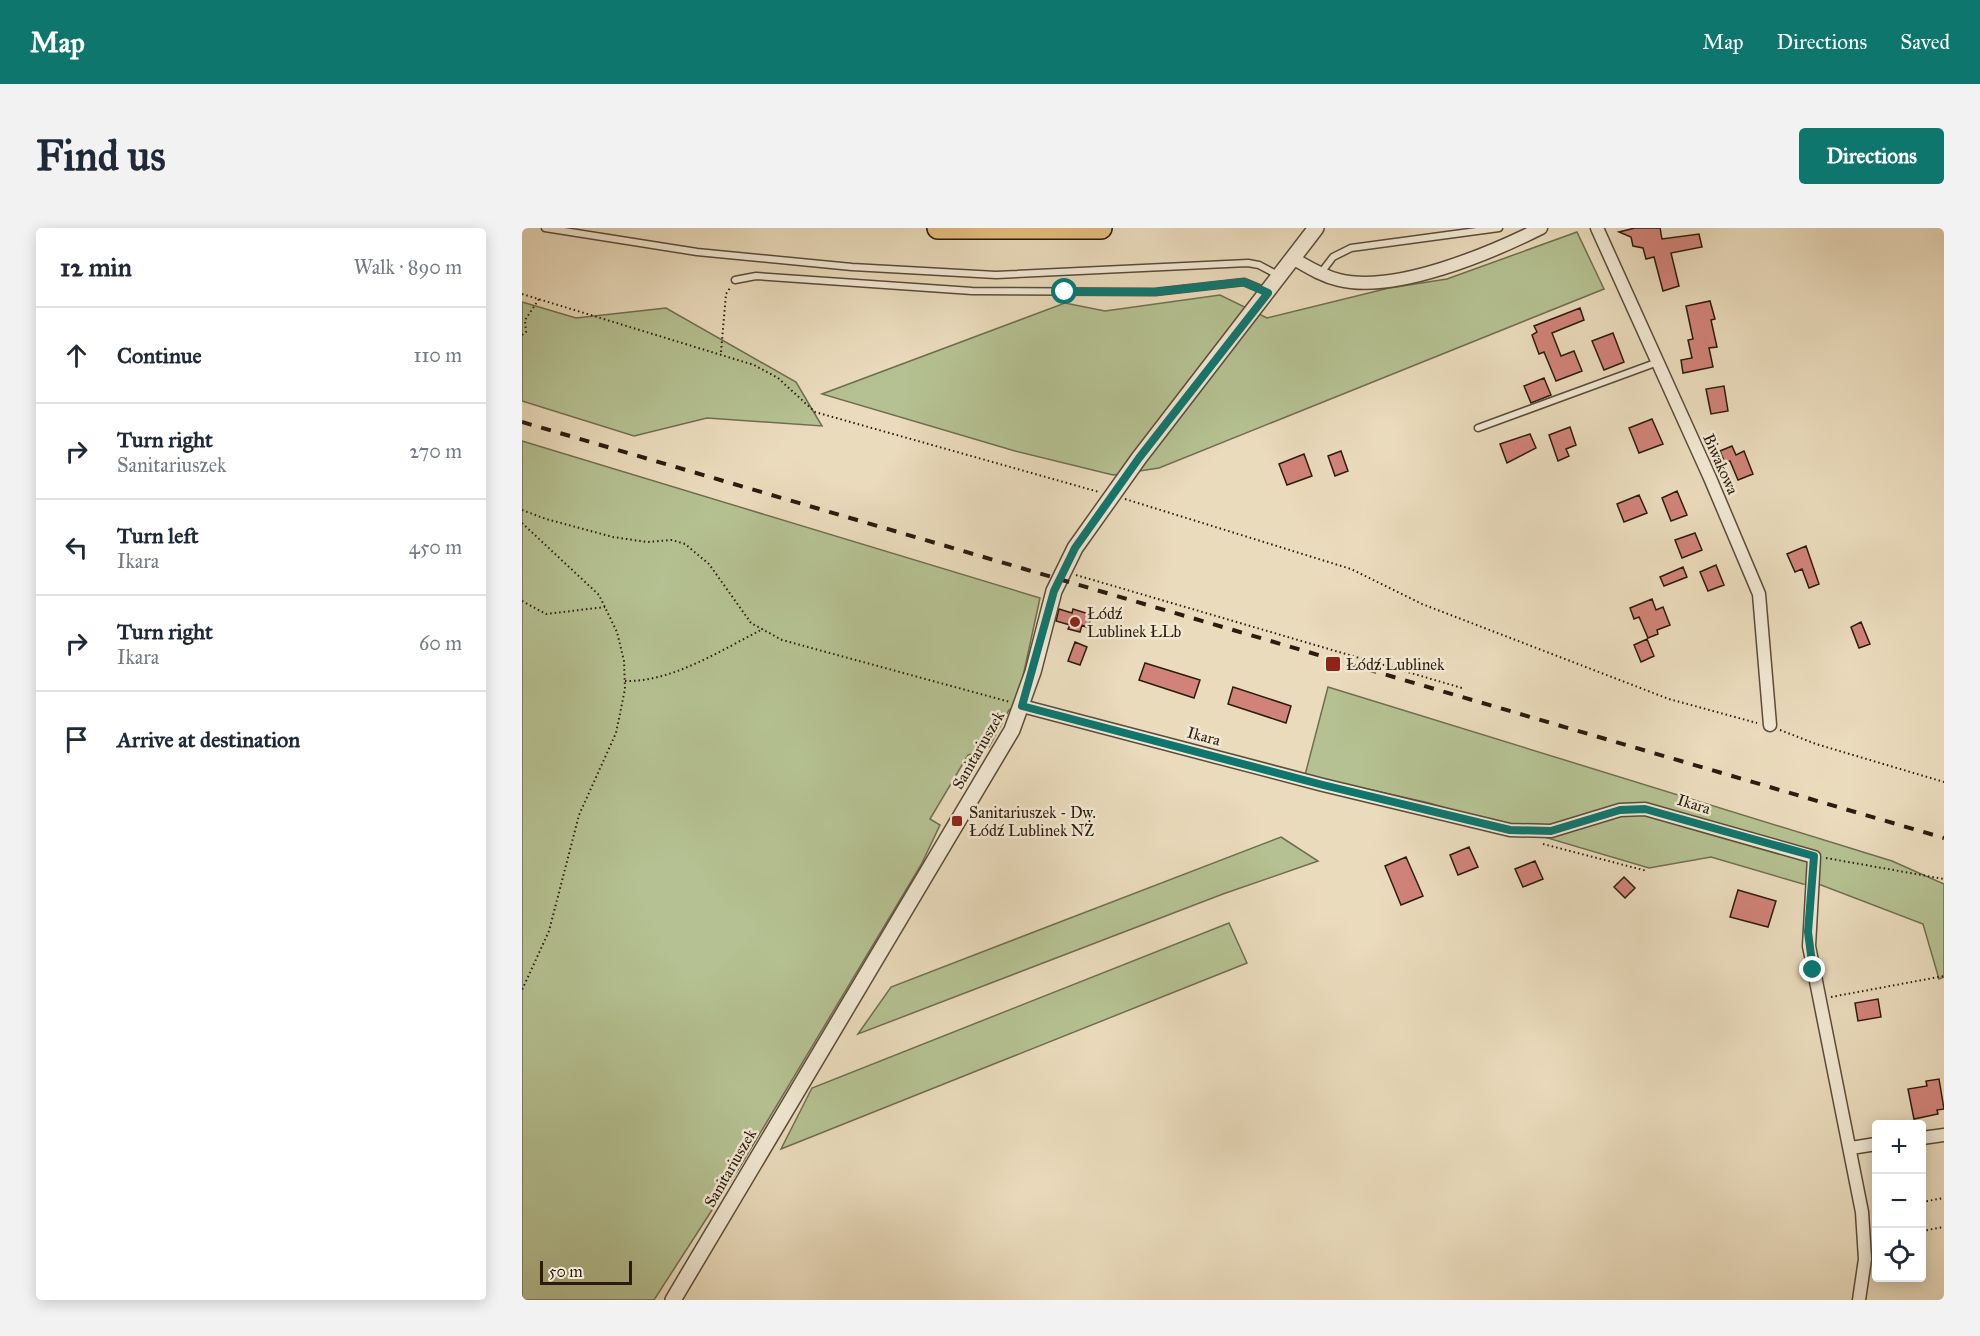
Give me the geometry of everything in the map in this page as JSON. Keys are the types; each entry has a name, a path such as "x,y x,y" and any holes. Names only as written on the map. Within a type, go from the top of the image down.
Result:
{"highway":[{"path":"938,228 1101,228"}],"street":[{"name":"Sanitariuszek","path":"673,1300 1005,741 1022,706 1058,583 1081,538 1317,228"},
{"path":"1294,259 1320,274 1348,282 1412,275 1481,257 1541,228"},
{"name":"Biwakowa","path":"1597,228 1759,594 1770,726"},
{"name":"Ikara","path":"1022,706 1346,791 1510,830 1551,831 1620,810 1645,809 1814,856"},
{"path":"1814,856 1808,932 1851,1148 1864,1235 1865,1259 1859,1300"},
{"path":"1926,1137 1944,1135"},
{"path":"1851,1148 1872,1145"}],"lane":[{"path":"545,228 698,252 852,267 996,275 1248,263 1259,265 1280,277"},
{"path":"1320,274 1333,257 1351,248 1499,228"},
{"path":"735,280 756,276 972,291 1132,292 1244,282 1268,293"},
{"path":"1478,428 1658,362"}],"path":[{"path":"721,353 726,294 735,280"},
{"path":"522,294 721,353 754,365 778,378 815,412 1112,495 1351,569 1422,604 1669,699 1720,715 1770,726 1816,744 1944,782"},
{"path":"522,335 526,332 525,320 540,298"},
{"path":"522,510 546,519 613,537 647,542 672,540 685,544 709,564 751,623 782,640 1022,706"},
{"path":"522,523 599,595 617,632 624,661 625,681 616,733 579,815 549,931 522,990"},
{"path":"1070,573 1462,688"},
{"path":"522,601 546,614 605,607"},
{"path":"625,681 646,682 678,670 764,629"},
{"path":"1539,843 1647,871"},
{"path":"1814,856 1928,874 1944,879"},
{"path":"1820,999 1944,976"},
{"path":"1926,1201 1944,1198"},
{"path":"1926,1230 1944,1227"}],"green space":[{"path":"1577,232 1604,289 1159,468 1113,475 1015,451 822,394 1065,303 1105,311 1220,295 1267,318 1389,288 1447,279"},
{"path":"522,302 576,318 666,308 796,382 822,426 707,418 634,436 522,401"},
{"path":"522,441 1040,598 1017,704 1009,710 989,747 968,755 930,819 940,825 921,865 741,1165 654,1300 522,1300"},
{"path":"1328,687 1892,861 1944,884 1944,977 1939,979 1923,924 1821,885 1803,884 1711,857 1649,868 1429,803 1305,775"},
{"path":"1281,837 1318,861 1223,894 858,1034 891,987"},
{"path":"1229,923 1247,963 781,1149 812,1088"}],"building":[{"path":"1635,228 1660,228 1662,239 1699,234 1702,247 1671,253 1679,286 1663,291 1654,257 1646,259 1643,248 1633,246 1631,237 1619,232"},
{"path":"1710,301 1715,319 1711,320 1717,347 1709,348 1713,367 1683,373 1681,360 1692,358 1688,340 1693,339 1686,306"},
{"path":"1580,308 1584,320 1552,333 1561,356 1574,351 1582,371 1556,381 1544,352 1539,354 1532,335 1537,332 1534,326"},
{"path":"1613,333 1624,362 1604,370 1592,341"},
{"path":"1544,378 1551,395 1531,403 1524,386"},
{"path":"1724,386 1728,411 1711,414 1706,389"},
{"path":"1652,419 1663,444 1639,453 1629,428"},
{"path":"1570,427 1576,445 1566,449 1569,456 1558,461 1549,435"},
{"path":"1530,434 1536,448 1507,463 1500,444"},
{"path":"1732,446 1736,455 1744,451 1753,474 1738,480 1730,461 1725,463 1720,451"},
{"path":"1341,451 1348,471 1335,476 1328,456"},
{"path":"1304,454 1312,476 1287,485 1279,464"},
{"path":"1677,491 1687,515 1671,521 1662,498"},
{"path":"1639,495 1647,513 1624,522 1617,504"},
{"path":"1695,533 1702,550 1682,558 1675,540"},
{"path":"1806,546 1819,584 1809,588 1802,569 1795,572 1787,554"},
{"path":"1716,565 1724,585 1708,591 1700,572"},
{"path":"1683,567 1687,577 1664,586 1660,577"},
{"path":"1652,599 1656,610 1663,607 1670,625 1657,630 1658,634 1648,638 1639,617 1634,619 1630,608"},
{"name":"Łódź Lublinek ŁLb","path":"1059,609 1072,613 1073,609 1092,615 1088,628 1082,625 1080,632 1068,629 1070,625 1056,621"},
{"path":"1861,622 1870,644 1859,648 1851,627"},
{"path":"1647,639 1654,656 1641,662 1634,645"},
{"path":"1075,642 1087,647 1080,665 1068,661"},
{"path":"1145,663 1200,680 1194,698 1139,680"},
{"path":"1233,687 1291,706 1286,723 1228,704"},
{"path":"1469,847 1478,867 1458,875 1450,855"},
{"path":"1406,857 1423,896 1401,905 1385,866"},
{"path":"1535,861 1543,879 1523,887 1515,869"},
{"path":"1624,877 1635,888 1625,898 1614,887"},
{"path":"1738,890 1776,901 1768,927 1730,917"},
{"path":"1878,999 1881,1017 1858,1021 1855,1003"},
{"path":"1939,1079 1944,1109 1937,1110 1938,1114 1914,1119 1908,1089 1927,1086 1926,1081"}],"railway":[{"path":"522,422 1944,838"}],"place":[{"name":"Łódź Lublinek ŁLb","path":"1075,622"},
{"name":"Łódź Lublinek","path":"1333,664"},
{"name":"Sanitariuszek - Dw. Łódź Lublinek NŻ","path":"957,821"}],"route":[{"path":"1065,292 1155,292 1244,282 1268,293 1139,458 1075,548 1054,591 1022,706 1075,718 1323,785 1510,830 1551,831 1620,810 1645,809 1663,812 1814,856 1808,932 1813,970"}]}
